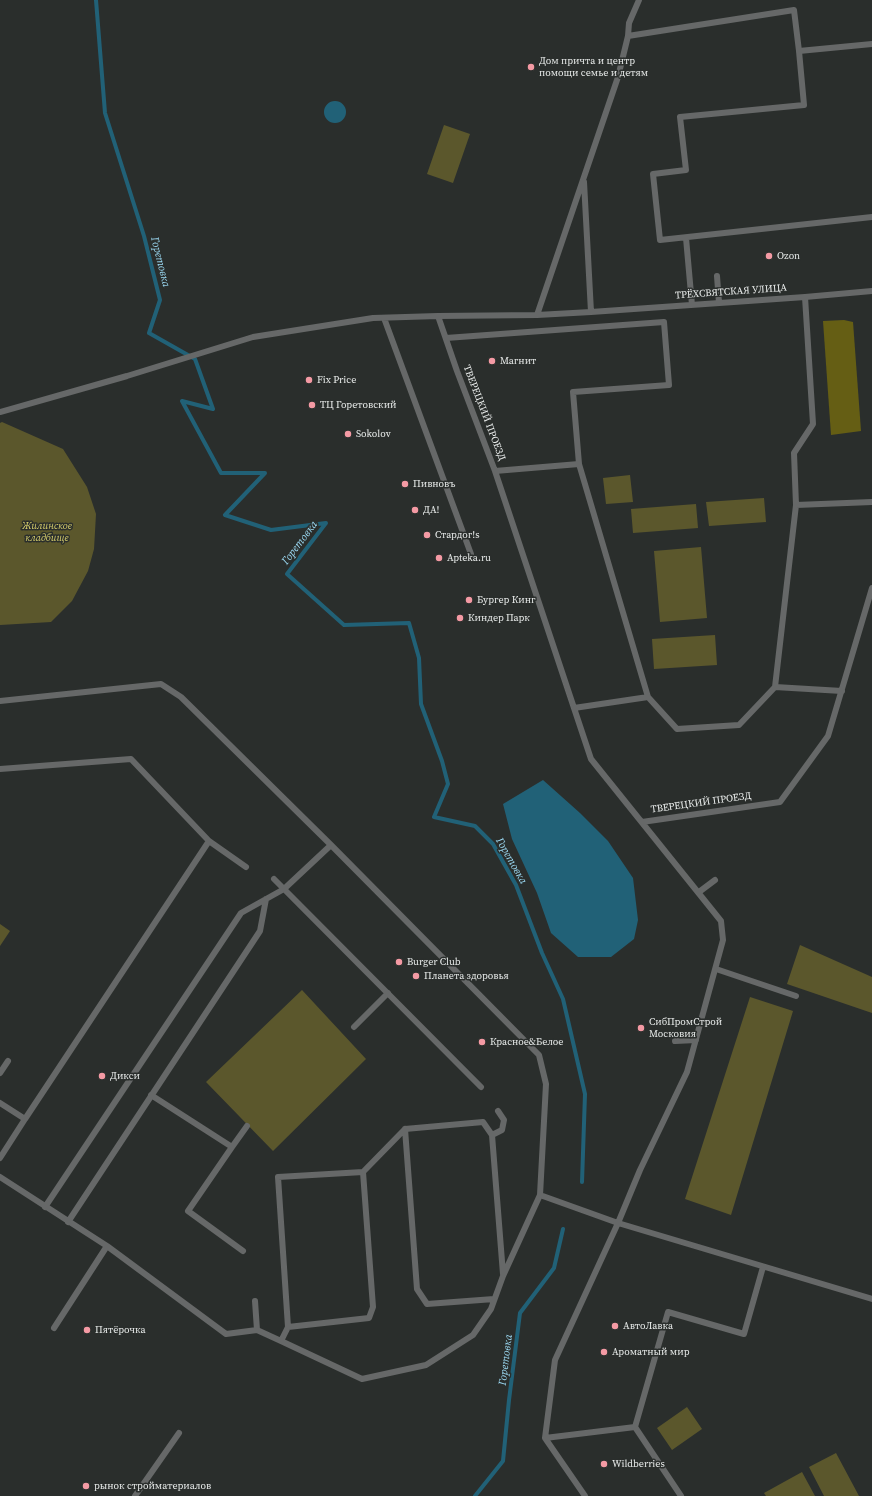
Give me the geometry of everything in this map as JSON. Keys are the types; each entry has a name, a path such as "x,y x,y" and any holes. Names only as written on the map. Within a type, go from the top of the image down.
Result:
{"lane":[{"path":"537,315 618,77 628,36 629,23 639,0"},
{"path":"628,36 794,10 804,105 680,117 686,170 653,174 660,240 872,217"},
{"path":"798,51 872,44"},
{"path":"0,412 181,360 253,337 373,318 537,315 591,312 584,179"},
{"path":"686,238 692,305"},
{"path":"717,276 719,303"},
{"name":"ТРЁХСВЯТСКАЯ УЛИЦА","path":"591,312 872,291"},
{"path":"446,338 664,322 670,385 573,392 579,464 648,697 677,729 739,725 775,687 796,504 794,453 814,424 805,297"},
{"name":"ТВЕРЕЦКИЙ ПРОЕЗД","path":"438,316 495,471 591,759 642,822 780,802 828,736 842,691"},
{"path":"384,318 471,554"},
{"path":"495,471 579,464"},
{"path":"796,504 872,502"},
{"path":"775,687 842,691 872,588"},
{"path":"0,701 161,684 181,697 331,845 539,1055 546,1084 540,1195 503,1276 491,1309 473,1335 426,1365 362,1379 257,1330 226,1334 107,1246 0,1178"},
{"path":"574,708 648,697"},
{"path":"0,769 131,759 210,841 246,867"},
{"path":"585,1496 545,1438 555,1360 618,1223 640,1170 687,1072 724,940 721,921 642,822"},
{"path":"0,1158 210,841"},
{"path":"45,1207 241,913 284,889 331,845"},
{"path":"274,879 481,1087"},
{"path":"699,892 715,880"},
{"path":"68,1222 260,931 266,899"},
{"path":"716,969 796,996"},
{"path":"354,1027 388,994"},
{"path":"675,1041 696,1040"},
{"path":"0,1074 8,1061"},
{"path":"151,1095 232,1147"},
{"path":"0,1103 25,1119"},
{"path":"492,1135 502,1130 504,1120 498,1111"},
{"path":"281,1341 288,1327 278,1177 363,1172 405,1129 483,1122 492,1135 503,1276"},
{"path":"243,1251 188,1211 247,1126"},
{"path":"405,1129 417,1289 427,1304 494,1299"},
{"path":"288,1327 369,1318 373,1307 363,1172"},
{"path":"540,1195 618,1223 872,1299"},
{"path":"54,1328 107,1246"},
{"path":"681,1496 635,1427 668,1312 744,1334 763,1267"},
{"path":"255,1300 257,1330"},
{"path":"545,1438 635,1427"},
{"path":"135,1496 179,1433"}],"green space":[{"path":"444,125 470,134 453,183 427,174"},
{"name":"Жилинское кладбище","path":"2,422 63,449 87,487 96,514 94,549 88,571 72,601 51,622 0,625 0,423"},
{"path":"630,475 633,502 606,504 603,478"},
{"path":"764,498 766,522 709,526 706,502"},
{"path":"696,504 698,528 633,533 631,509"},
{"path":"701,547 707,618 660,622 654,551"},
{"path":"715,635 717,665 654,669 652,639"},
{"path":"0,924 10,931 0,946"},
{"path":"800,945 872,977 872,1013 787,984"},
{"path":"302,990 366,1059 273,1151 206,1082"},
{"path":"750,997 793,1011 731,1215 685,1199"},
{"path":"687,1407 702,1429 672,1450 657,1428"},
{"path":"836,1453 859,1496 824,1496 809,1467"},
{"path":"802,1472 815,1496 766,1496 764,1493"}],"shaded area":[{"path":"844,320 853,322 861,431 831,435 823,321"}],"water":[{"path":"335,101 343,104 346,112 343,120 335,123 327,120 324,112 327,104"},
{"path":"543,780 580,813 608,841 633,878 638,920 634,939 611,957 578,957 551,933 537,893 512,839 503,804"}],"waterway":[{"name":"Горетовка","path":"96,0 105,113 144,236 160,300 149,333 195,359 213,409 182,401 221,473 265,473 225,515 271,530 326,523 287,574 344,625 409,623 419,658 421,704 442,761 448,784 434,817 475,826 493,844 516,885 542,953 563,999 585,1094 582,1182"},
{"name":"Горетовка","path":"475,1496 503,1461 520,1313 554,1268 563,1229"}],"place":[{"name":"Дом причта и центр помощи семье и детям","path":"531,67"},
{"name":"Ozon","path":"769,256"},
{"name":"Магнит","path":"492,361"},
{"name":"Fix Price","path":"309,380"},
{"name":"ТЦ Горетовский","path":"312,405"},
{"name":"Sokolov","path":"348,434"},
{"name":"Пивновъ","path":"405,484"},
{"name":"ДА!","path":"415,510"},
{"name":"Стардог!s","path":"427,535"},
{"name":"Apteka.ru","path":"439,558"},
{"name":"Бургер Кинг","path":"469,600"},
{"name":"Киндер Парк","path":"460,618"},
{"name":"Burger Club","path":"399,962"},
{"name":"Планета здоровья","path":"416,976"},
{"name":"СибПромСтрой Московия","path":"641,1028"},
{"name":"Красное&Белое","path":"482,1042"},
{"name":"Дикси","path":"102,1076"},
{"name":"АвтоЛавка","path":"615,1326"},
{"name":"Пятёрочка","path":"87,1330"},
{"name":"Ароматный мир","path":"604,1352"},
{"name":"Wildberries","path":"604,1464"},
{"name":"рынок стройматериалов","path":"86,1486"}]}
